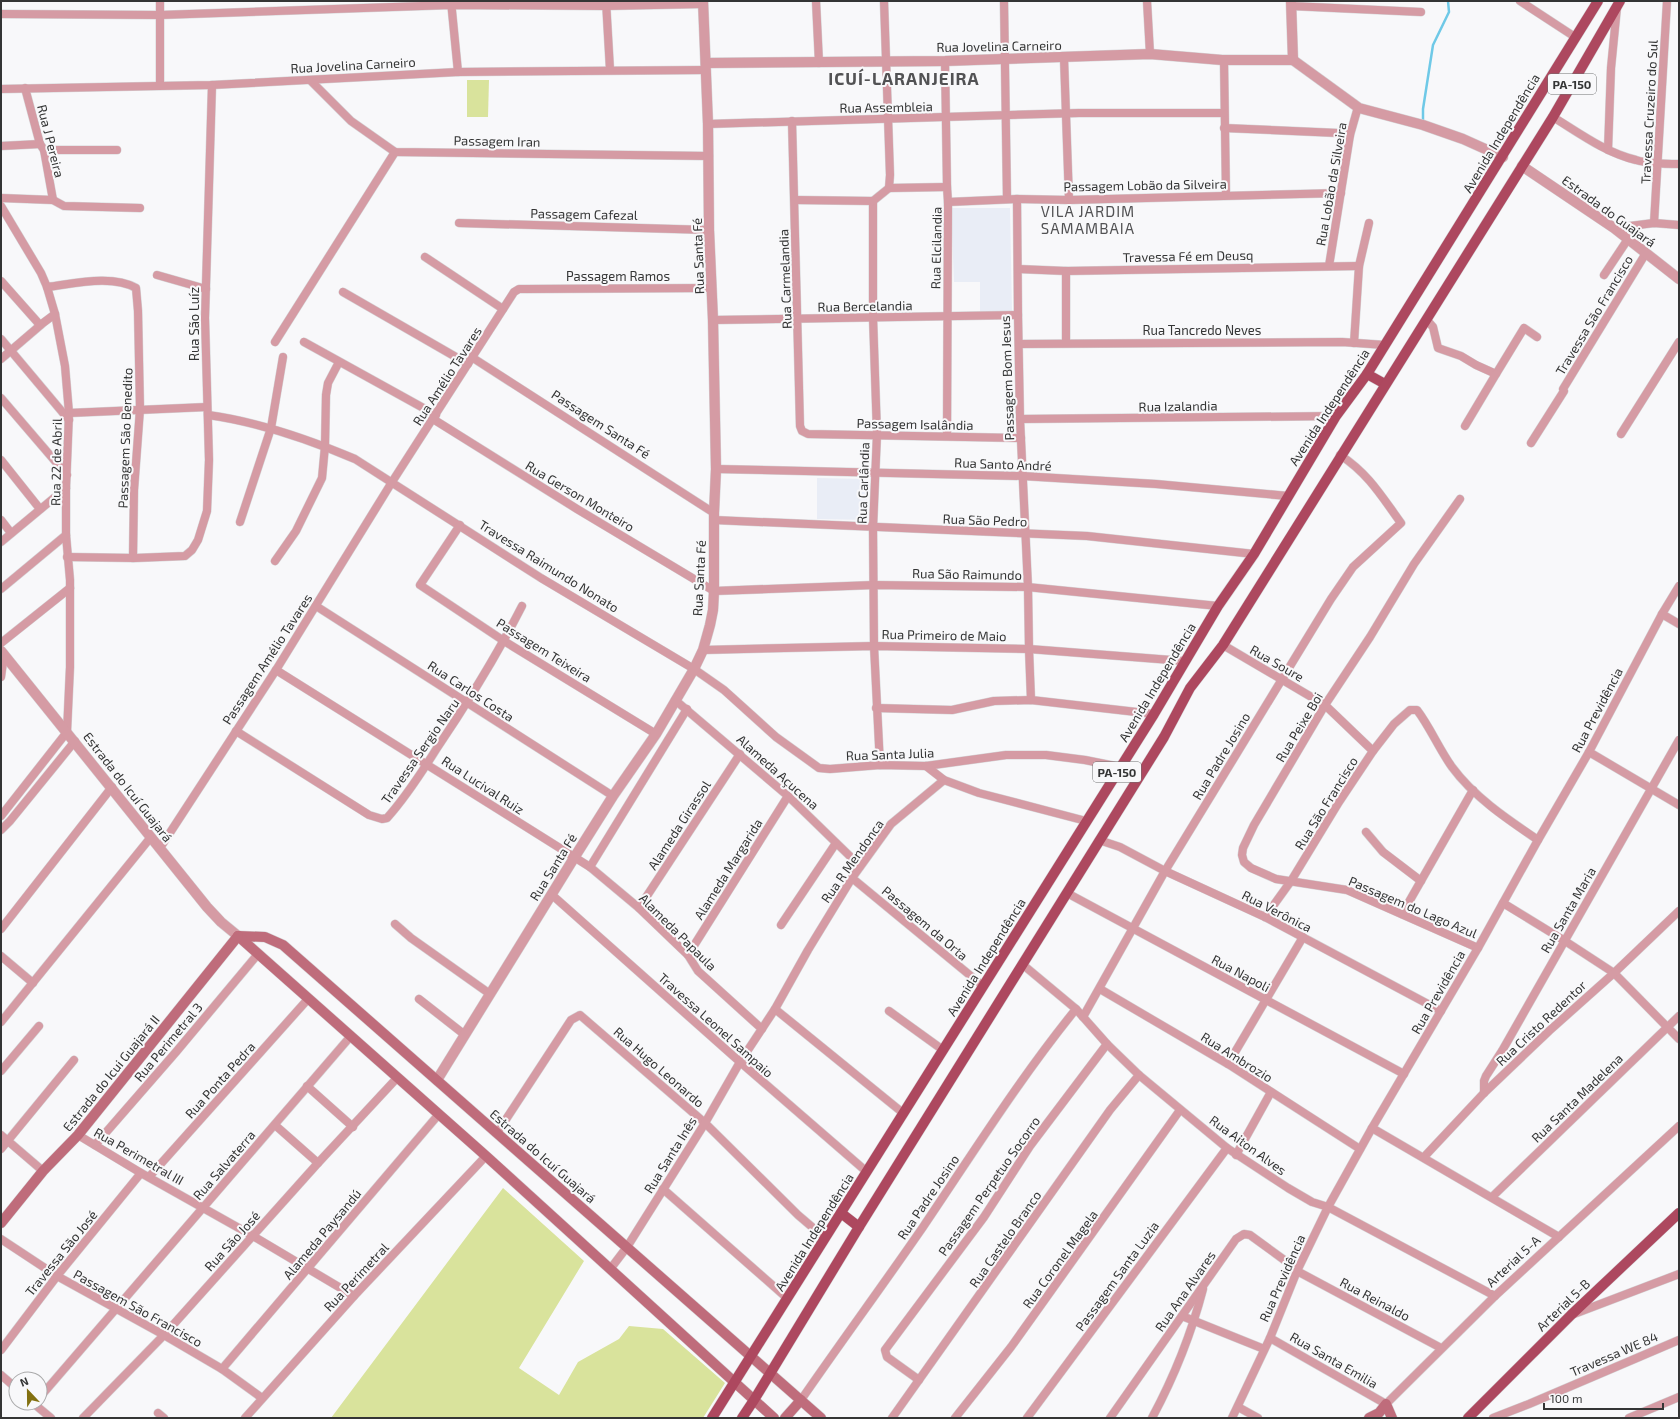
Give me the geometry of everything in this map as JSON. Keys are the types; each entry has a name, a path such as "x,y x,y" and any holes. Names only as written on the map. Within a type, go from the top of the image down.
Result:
{"main road":[{"name":"Avenida Independência","path":"712,1418 1154,714 1184,661 1218,606 1254,554 1336,416 1367,374 1598,1"},
{"name":"PA-150","path":"742,1418 1022,964 1164,738 1190,688 1223,645 1553,117 1619,3"},
{"path":"1367,374 1385,384"},
{"name":"Estrada do Icuí Guajará","path":"238,936 265,937 283,946 821,1418"},
{"name":"Estrada do Icuí Guajará","path":"238,936 611,1268 774,1418"},
{"name":"Estrada do Icui Guajará II","path":"1,1223 43,1171 78,1135 238,936"},
{"path":"258,954 261,947 266,943 274,941"},
{"path":"841,1213 859,1227"},
{"name":"Arterial 5-B","path":"1470,1417 1571,1315 1679,1213"},
{"path":"785,1418 801,1400"},
{"path":"1386,1404 1392,1418"},
{"name":"Arterial 5-A","path":"1369,1418 1380,1415 1386,1404"}],"street":[{"path":"160,1 160,85"},
{"path":"816,1 819,63"},
{"path":"884,1 890,175 889,188"},
{"path":"1004,1 1007,200"},
{"path":"1147,1 1150,54"},
{"path":"1520,1 1575,37"},
{"name":"Travessa Cruzeiro do Sul","path":"1654,223 1659,164 1667,1"},
{"path":"1,14 160,16 451,3 606,4 703,2"},
{"name":"Rua Santa Fé","path":"437,1080 613,796 656,734 703,650 713,610 716,469 713,320 709,230 709,156 703,2"},
{"path":"451,3 458,72"},
{"path":"1608,150 1611,68 1619,3"},
{"path":"606,4 610,70"},
{"path":"1421,12 1291,4 1292,60 1358,107 1424,125 1463,139 1502,157"},
{"name":"Rua Jovelina Carneiro","path":"1,89 212,85 311,81 458,72 610,70 885,61 1064,58 1150,54 1224,60 1292,60"},
{"path":"1064,58 1069,200"},
{"path":"1224,60 1226,195"},
{"name":"Rua Elcilandia","path":"945,61 946,187 948,202 947,436"},
{"path":"275,342 395,152 351,121 311,81"},
{"name":"Rua São Luíz","path":"133,558 185,556 192,550 198,540 207,511 208,411 205,347 212,85"},
{"name":"Rua J Pereira","path":"25,88 42,147 53,200"},
{"name":"Rua Lobão da Silveira","path":"1328,266 1342,193 1350,135 1358,107"},
{"name":"Rua Assembleia","path":"708,124 1005,115 1224,113"},
{"path":"1553,117 1608,150 1636,160 1659,164 1679,164"},
{"name":"Rua Carmelandia","path":"792,121 800,426 802,431 808,434"},
{"path":"1224,128 1338,133 1350,135"},
{"path":"1,146 117,150"},
{"name":"Passagem Iran","path":"395,152 709,156"},
{"name":"Estrada do Guajará","path":"1522,166 1614,228 1679,279"},
{"path":"795,200 873,201 889,188 946,187"},
{"name":"Passagem Lobão da Silveira","path":"948,202 1017,199 1069,200 1342,193"},
{"path":"1,198 53,200 64,206 140,208"},
{"name":"Passagem Bom Jesus","path":"1017,199 1020,419 1026,533 1031,700"},
{"name":"Rua Carlândia","path":"873,201 873,317 877,434 873,528 874,646 880,766"},
{"name":"Rua 22 de Abril","path":"1,206 41,273 47,287 55,314 65,366 69,417 66,488 66,535 70,588 68,732"},
{"name":"Passagem Cafezal","path":"460,223 709,230"},
{"path":"1354,343 1359,266 1369,223"},
{"path":"1614,228 1654,223 1679,225"},
{"path":"1604,275 1628,239"},
{"name":"Travessa São Francisco","path":"1531,442 1564,391 1563,389 1646,254"},
{"path":"425,257 503,309"},
{"name":"Travessa Fé em Deusq","path":"1018,269 1066,270 1359,266"},
{"path":"1066,270 1066,343"},
{"path":"156,275 206,289"},
{"name":"Passagem São Benedito","path":"47,287 102,280 136,288 138,311 140,409 134,490 133,558"},
{"path":"1,281 40,325"},
{"name":"Passagem Ramos","path":"525,289 712,288"},
{"name":"Rua Amélio Tavares","path":"392,482 514,292 519,289 525,289"},
{"name":"Passagem Santa Fé","path":"343,292 471,361 714,517"},
{"path":"1,358 55,314"},
{"name":"Rua Bercelandia","path":"713,320 1018,315"},
{"path":"1426,319 1433,327 1438,348 1461,356 1496,374"},
{"path":"1465,426 1524,328 1537,337"},
{"path":"1,339 69,417"},
{"name":"Rua Gerson Monteiro","path":"304,342 435,417 578,509 714,591"},
{"path":"1621,434 1679,342"},
{"name":"Rua Tancredo Neves","path":"1019,344 1354,343 1385,345"},
{"path":"240,522 271,428 283,358"},
{"path":"274,561 296,531 322,478 325,446 326,395 328,383 339,362"},
{"path":"1,398 67,475"},
{"name":"Travessa Raimundo Nonato","path":"69,417 140,409 208,411 271,428 325,446 355,459 541,578 694,668"},
{"name":"Rua Izalandia","path":"1020,419 1336,416"},
{"name":"Passagem Isalândia","path":"808,434 877,434 1021,438"},
{"name":"Rua Padre Josino","path":"1083,1017 1165,871 1281,679 1346,576 1353,567 1401,524 1368,477 1355,465 1340,456"},
{"path":"1,460 40,509"},
{"name":"Rua Santo André","path":"716,469 875,471 1022,476 1156,484 1288,496"},
{"name":"Passagem Amélio Tavares","path":"160,848 276,670 392,482"},
{"path":"1,542 66,488"},
{"name":"Rua Peixe Boi","path":"1291,881 1276,879 1251,868 1244,862 1242,856 1243,848 1254,825 1325,705 1370,637 1414,564 1460,499"},
{"name":"Rua São Pedro","path":"714,517 873,528 1087,536 1254,554"},
{"path":"1,520 12,533"},
{"name":"Passagem Teixeira","path":"460,525 420,585 504,641 656,734"},
{"path":"1,589 66,535"},
{"path":"67,556 133,558"},
{"name":"Rua São Raimundo","path":"714,591 874,585 1028,588 1218,606"},
{"name":"Rua Previdência","path":"1232,1418 1270,1338 1297,1271 1328,1207 1360,1148 1478,948 1589,752 1662,614 1679,586"},
{"path":"1,643 70,588"},
{"name":"Rua Carlos Costa","path":"316,606 613,796"},
{"name":"Travessa Sergio Naru","path":"236,731 369,815 382,820 387,818 395,810 468,703 504,641 522,606"},
{"path":"1662,614 1679,624"},
{"name":"Rua Soure","path":"1223,645 1325,705 1373,751"},
{"name":"Rua Primeiro de Maio","path":"703,650 874,646 1029,649 1184,661"},
{"path":"1,677 3,653"},
{"name":"Estrada do Icuí Guajará","path":"3,653 68,732 207,907 221,922 238,936"},
{"name":"Rua Santa Julia","path":"694,668 724,690 776,737 820,768 926,766 1006,755 1046,755 1085,760 1120,767"},
{"name":"Rua Lucival Ruiz","path":"276,670 574,858"},
{"name":"Alameda Açucena","path":"675,700 788,796 860,866"},
{"path":"876,708 952,710 994,701 1031,700 1154,714"},
{"path":"590,867 687,709"},
{"name":"Rua São Francisco","path":"1265,917 1291,881 1339,802 1373,751 1406,712 1414,709 1419,713 1452,768 1473,790"},
{"path":"1,816 68,732"},
{"name":"Rua Santa Maria","path":"1484,1093 1484,1081 1486,1076 1565,941 1679,740"},
{"path":"1,830 75,741"},
{"path":"1589,752 1679,805"},
{"name":"Alameda Girassol","path":"639,908 740,754"},
{"path":"926,766 944,780 979,793 1086,821"},
{"name":"Rua R Mendonca","path":"808,950 860,866 892,824 944,780"},
{"path":"1,929 112,787"},
{"path":"1402,914 1473,790 1500,814 1538,840"},
{"name":"Alameda Margarida","path":"688,956 788,796"},
{"path":"1366,832 1383,852 1421,881"},
{"path":"1,1022 151,837"},
{"name":"Rua Verônica","path":"1099,840 1120,847 1165,871 1265,917 1441,1011"},
{"path":"781,925 836,843"},
{"name":"Alameda Papaula","path":"574,858 590,867 639,908 688,956 698,971 762,1028"},
{"name":"Passagem da Orta","path":"852,878 983,986"},
{"name":"Passagem do Lago Azul","path":"1291,881 1347,890 1478,948"},
{"name":"Rua Napoli","path":"1067,893 1404,1074"},
{"name":"Travessa Leonel Sampaio","path":"551,894 740,1062 867,1172"},
{"path":"1503,903 1614,973 1679,1039"},
{"name":"Rua Cristo Redentor","path":"1424,1157 1484,1093 1679,911"},
{"path":"395,924 411,938 490,994"},
{"path":"1228,1064 1303,937"},
{"name":"Rua Santa Inês","path":"611,1268 627,1247 705,1123 740,1062 775,1009 808,950"},
{"name":"Rua Perimetral 3","path":"95,1145 176,1052 258,954"},
{"path":"1,956 33,983"},
{"name":"Rua Aiton Alves","path":"1022,964 1076,1009 1139,1075 1236,1155 1312,1202 1328,1207 1494,1296"},
{"name":"Rua Ambrozio","path":"1100,989 1228,1064 1360,1148"},
{"name":"Rua Ponta Pedra","path":"145,1175 308,998"},
{"path":"419,999 465,1036"},
{"path":"775,1009 904,1113"},
{"name":"Rua Padre Josino","path":"801,1400 923,1226 1046,1046 1076,1009"},
{"path":"889,1011 943,1050"},
{"name":"Rua Hugo Leonardo","path":"496,1133 571,1020 580,1016 705,1123 798,1215 826,1238"},
{"name":"Rua Santa Madelena","path":"1492,1198 1679,1016"},
{"path":"1,1071 39,1026"},
{"name":"Rua Salvaterra","path":"48,1388 350,1037"},
{"name":"Passagem Perpetuo Socorro","path":"919,1380 887,1357 885,1350 984,1217 1043,1128 1108,1044"},
{"path":"1,1149 74,1060"},
{"name":"Rua Castelo Branco","path":"892,1418 1110,1110 1139,1075"},
{"name":"Rua São José","path":"83,1418 164,1335 318,1163 397,1078"},
{"path":"307,1086 353,1127"},
{"path":"1236,1155 1271,1092"},
{"name":"Rua Coronel Magela","path":"955,1418 1012,1347 1180,1110"},
{"name":"Alameda Paysandú","path":"222,1369 439,1114"},
{"path":"275,1125 318,1163"},
{"name":"Arterial 5-A","path":"1386,1404 1494,1296 1679,1126"},
{"path":"1372,1128 1559,1237"},
{"path":"1,1135 43,1171"},
{"name":"Rua Perimetral III","path":"78,1135 354,1296"},
{"name":"Passagem Santa Luzia","path":"1028,1418 1227,1148"},
{"name":"Rua Perimetral","path":"245,1418 354,1296 486,1156"},
{"name":"Travessa São José","path":"1,1350 57,1276 145,1175"},
{"path":"663,1189 788,1298"},
{"name":"Rua Ana Alvares","path":"1113,1417 1236,1239 1244,1234 1250,1235 1288,1262 1297,1271"},
{"name":"Passagem São Francisco","path":"1,1239 57,1276 222,1369 262,1398"},
{"name":"Rua Reinaldo","path":"1297,1271 1441,1348"},
{"path":"1571,1315 1679,1274"},
{"path":"1152,1418 1171,1383 1195,1322 1204,1284"},
{"path":"1182,1316 1264,1349"},
{"name":"Rua Santa Emilia","path":"1270,1338 1386,1404"},
{"name":"Travessa WE 84","path":"1493,1418 1679,1340"},
{"path":"1629,1418 1679,1397"},
{"path":"1238,1407 1258,1418"},
{"path":"43,1411 51,1418"}],"shaded area":[{"path":"951,208 1010,208 1012,311 980,312 980,282 954,282"},
{"path":"817,478 867,479 867,520 817,519"}],"green space":[{"path":"467,80 489,80 488,117 467,117"},
{"path":"503,1188 584,1261 519,1368 559,1395 578,1362 619,1339 629,1326 663,1329 725,1383 703,1418 331,1418"}],"waterway":[{"path":"1423,122 1423,109 1433,45 1449,12 1448,1"}],"district":[{"name":"ICUÍ-LARANJEIRA","path":"904,78"},
{"name":"VILA JARDIM SAMAMBAIA","path":"1088,220"}]}
